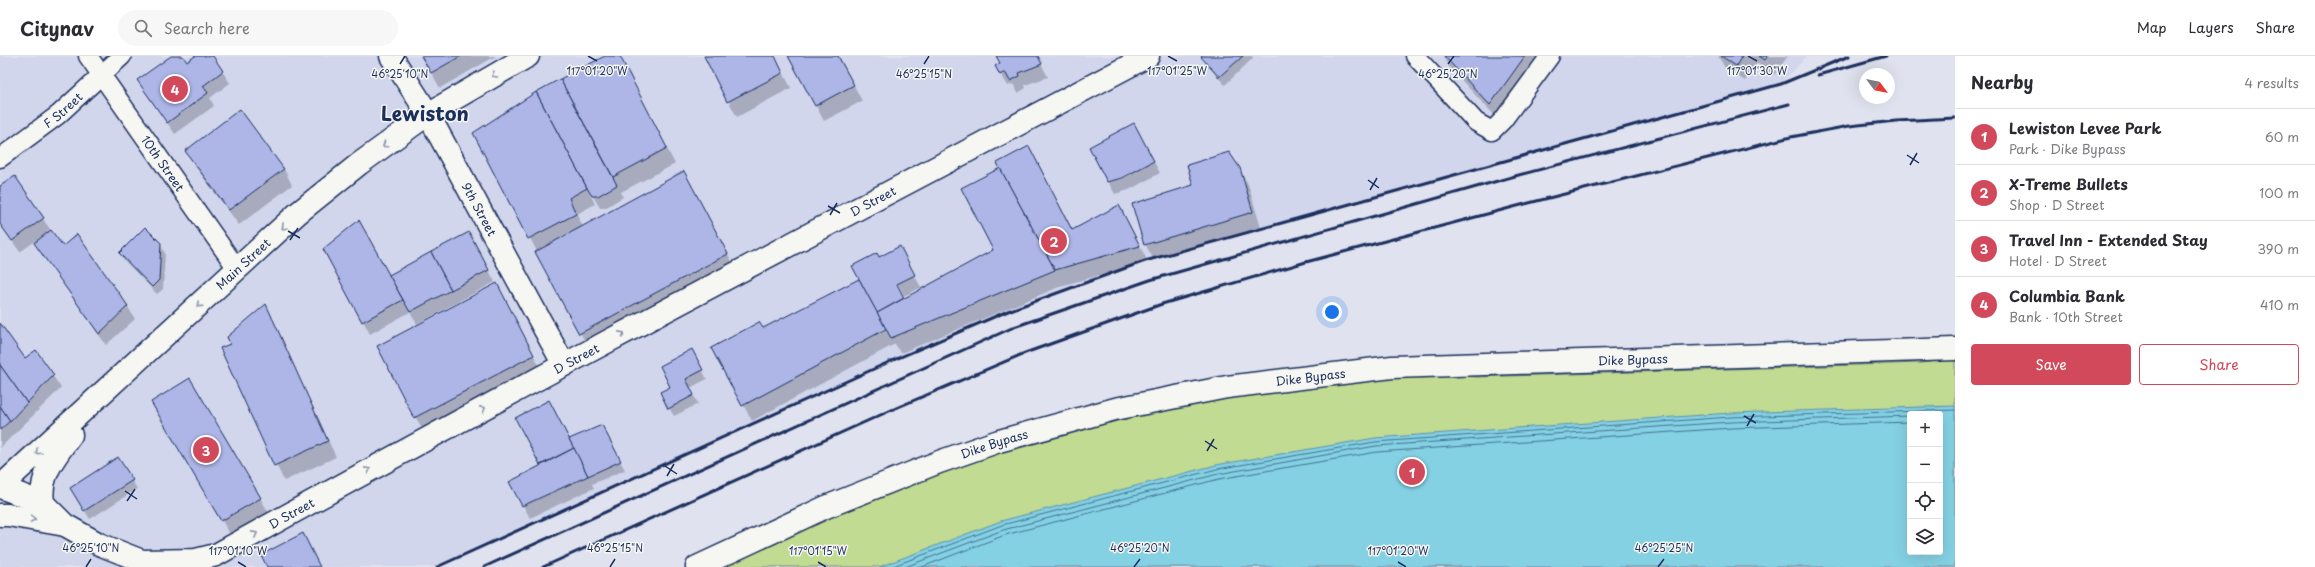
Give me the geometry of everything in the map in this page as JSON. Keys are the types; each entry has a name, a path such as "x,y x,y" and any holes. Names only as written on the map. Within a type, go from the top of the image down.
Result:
{"main road":[{"name":"9th Street","path":"391,56 428,114 564,365"},
{"name":"Main Street","path":"0,487 238,270 298,213 359,164 428,114 528,56"},
{"name":"D Street","path":"0,487 43,503 65,525 99,544 142,561 196,560 216,555 564,365 1148,56"},
{"name":"Dike Bypass","path":"697,567 826,507 940,462 992,444 1115,409 1227,387 1392,367 1955,349"},
{"path":"43,503 42,487 46,471 98,398"},
{"path":"0,515 8,515 65,525"}],"street":[{"name":"10th Street","path":"88,56 238,270"},
{"name":"F Street","path":"0,158 58,115 122,56"},
{"path":"1415,56 1476,122 1492,131 1503,120 1550,56"}],"shaded area":[{"path":"0,56 1807,56 1781,84 1145,261 1008,311 754,422 437,567 0,567"}],"green space":[{"path":"1955,359 1955,567 697,567 999,441 1392,367 1476,377 1921,363"}],"water":[{"path":"1955,406 1955,567 879,567 1001,521 1216,465 1375,438 1731,413"}],"building":[{"path":"171,56 183,56 187,62 195,56 213,56 223,71 203,86 208,93 167,123 137,80"},
{"path":"421,56 461,56 431,73"},
{"path":"605,56 620,56 667,148 613,177 560,79"},
{"path":"704,56 775,56 783,73 727,102"},
{"path":"788,56 838,56 854,85 815,106"},
{"path":"996,56 1038,56 1042,64 1019,73 1020,76 1010,81 1005,72 1000,75 995,66 1000,63"},
{"path":"1243,56 1219,77 1201,57"},
{"path":"1444,56 1525,56 1490,105"},
{"path":"1721,56 1742,56 1736,66"},
{"path":"1759,56 1768,56 1765,60"},
{"path":"560,79 617,185 598,196 592,196 587,188 536,92"},
{"path":"536,92 587,188 569,198 576,214 528,239 473,133"},
{"path":"240,109 284,169 229,210 185,151"},
{"path":"1134,123 1154,161 1122,178 1107,182 1089,147"},
{"path":"1029,146 1072,230 1119,205 1140,246 1055,270 997,163"},
{"path":"1229,152 1240,168 1253,212 1144,245 1132,204 1193,185 1187,165"},
{"path":"1000,168 1055,270 891,338 877,313 993,250 961,188"},
{"path":"684,171 728,254 579,334 535,252"},
{"path":"15,176 44,218 12,241 0,224 0,186"},
{"path":"359,220 403,300 362,322 323,249"},
{"path":"145,227 161,243 159,280 152,287 119,253"},
{"path":"51,230 63,246 77,234 128,306 99,334 34,243"},
{"path":"469,232 489,270 451,290 431,252"},
{"path":"900,246 915,275 897,284 904,298 877,313 852,266 877,253 879,257"},
{"path":"431,252 451,290 410,312 389,275"},
{"path":"859,279 886,329 742,406 711,348 759,322 763,328"},
{"path":"497,283 534,355 414,418 377,346"},
{"path":"266,304 328,441 274,466 220,348 230,344 227,337"},
{"path":"0,323 25,358 36,350 54,375 27,403 0,365"},
{"path":"692,349 703,370 686,379 694,395 668,409 660,392 670,387 660,366"},
{"path":"0,365 27,403 10,421 0,406"},
{"path":"190,378 261,498 221,521 151,402"},
{"path":"549,400 574,448 540,465 515,418"},
{"path":"0,406 10,421 0,430"},
{"path":"602,425 621,461 588,476 569,439"},
{"path":"574,448 588,476 522,506 509,482"},
{"path":"118,457 133,480 84,511 70,488"},
{"path":"303,533 320,567 267,567 261,555"}],"railway":[{"path":"437,567 889,362 1008,311 1145,261 1781,84 1849,56"},
{"path":"1818,75 1886,56"},
{"path":"484,567 1014,327 1150,280 1515,176 1789,104"},
{"path":"543,567 896,408 1025,353 1162,304 1306,262 1521,205 1791,137 1849,126 1896,121 1955,118"}],"place":[{"name":"Columbia Bank","path":"175,89"},
{"name":"X-Treme Bullets","path":"1054,241"},
{"name":"Travel Inn - Extended Stay","path":"206,450"},
{"name":"Lewiston Levee Park","path":"1412,472"}],"district":[{"name":"Lewiston","path":"425,113"}]}
